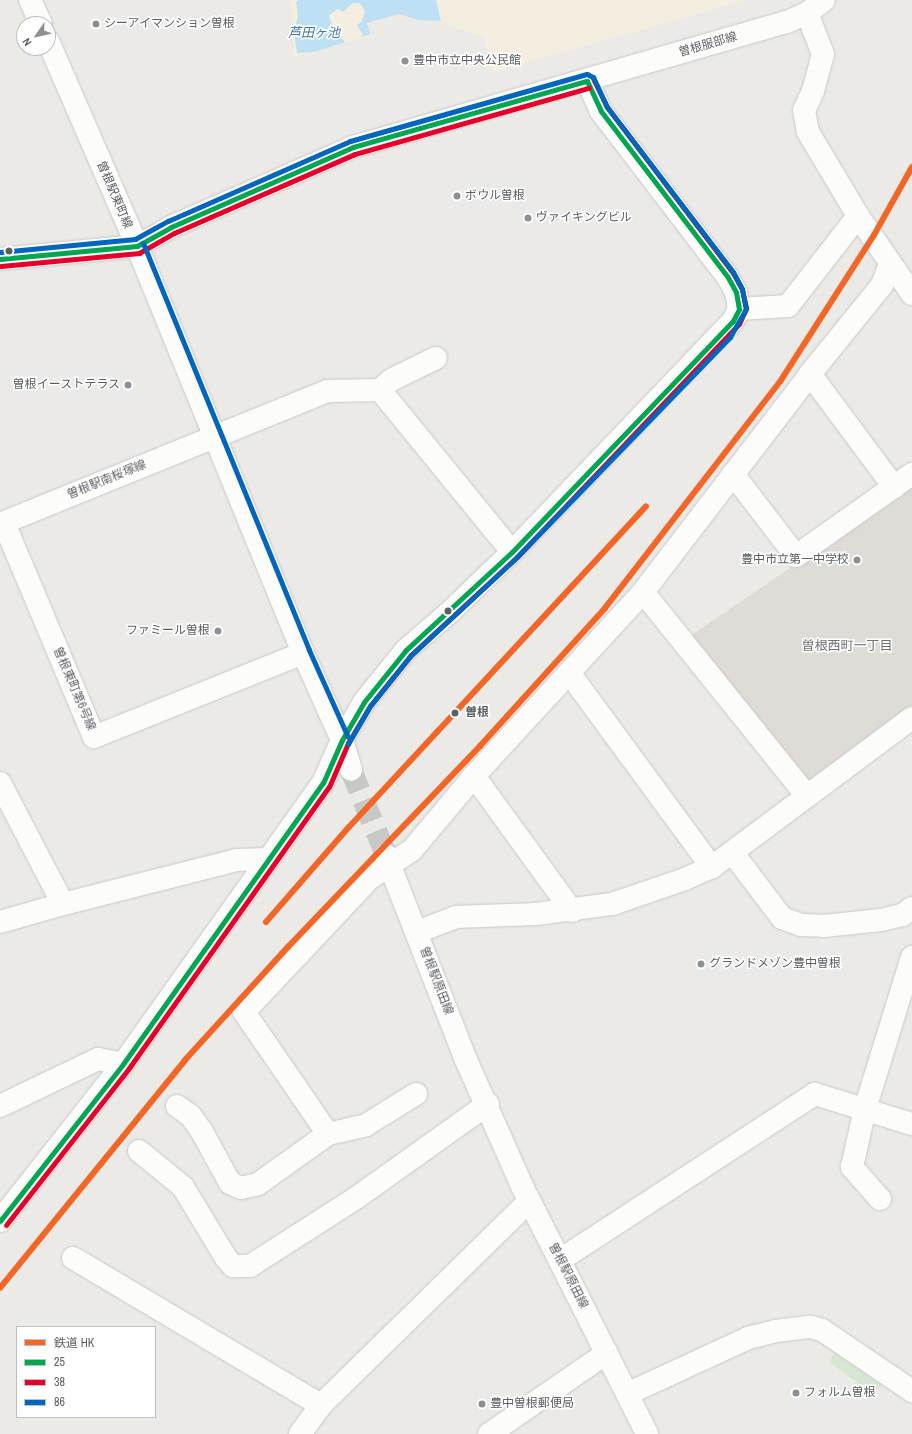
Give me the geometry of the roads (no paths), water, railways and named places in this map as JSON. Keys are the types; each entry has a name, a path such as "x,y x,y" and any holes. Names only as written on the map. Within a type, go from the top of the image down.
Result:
{"street":[{"path":"30,0 37,16"},
{"name":"曽根服部線","path":"136,246 171,227 353,147 587,81 787,22 807,13 824,0"},
{"path":"807,13 823,54 813,91 804,110 808,132 858,216 912,294"},
{"name":"曽根駅東町線","path":"54,56 136,246 303,653 342,740 351,770"},
{"path":"0,1221 123,1064 323,783 342,740 364,702 406,650 451,611 512,552 724,333 739,309 736,292 727,276 601,111 587,81"},
{"path":"739,309 788,306 858,216"},
{"path":"0,259 136,246"},
{"path":"328,1134 244,1012 366,881 388,860 412,850 474,776 570,674 643,592 810,374 882,285 890,264"},
{"path":"436,358 391,380 380,390 512,552"},
{"path":"810,374 894,487"},
{"name":"曽根駅南桜塚線","path":"2,523 328,391 380,390"},
{"path":"733,474 796,556 912,474"},
{"name":"曽根東町第6号線","path":"2,523 94,737 303,653"},
{"path":"643,592 806,795"},
{"path":"570,674 712,867"},
{"path":"417,932 456,917 572,911 612,904 685,879 712,867 806,795 912,718"},
{"path":"474,776 572,911"},
{"path":"0,783 63,904"},
{"path":"732,852 782,918 795,923 831,925 881,920 909,913"},
{"path":"0,922 63,904 236,860 268,859"},
{"name":"曽根駅原田線","path":"388,860 466,1060 488,1104 529,1200 647,1434"},
{"path":"880,1199 852,1167 866,1109 906,1001 912,957"},
{"path":"0,1106 98,1059 123,1064"},
{"path":"177,1106 190,1115 201,1130 230,1183 241,1188 258,1184 328,1134 366,1125 416,1094"},
{"path":"560,1260 815,1094 912,1124"},
{"path":"139,1151 184,1187 226,1258 233,1266 250,1266 356,1198 488,1104"},
{"path":"300,1434 321,1405 529,1200"},
{"path":"73,1258 321,1405"},
{"path":"627,1394 748,1338 776,1331 811,1327 822,1330 912,1391"},
{"path":"489,1434 607,1354"}],"water":[{"name":"芦田ヶ池","path":"299,0 436,0 441,21 418,20 399,14 367,23 370,34 361,37 363,35 357,25 362,21 365,11 360,3 353,3 343,12 338,9 329,15 332,25 345,42 315,52 297,53 294,32 298,15 296,2"}],"tunnel":[{"path":"351,770 386,855"}],"rail line":[{"name":"HK","path":"0,1288 185,1060 288,947 480,746 605,608 781,380 874,235 912,167"},
{"name":"HK","path":"266,922 349,827 646,506"}],"place":[{"name":"シーアイマンション曽根","path":"96,24"},
{"name":"豊中市立中央公民館","path":"405,61"},
{"name":"ボウル曽根","path":"457,196"},
{"name":"ヴァイキングビル","path":"528,218"},
{"name":"曽根イーストテラス","path":"128,385"},
{"name":"豊中市立第一中学校","path":"857,560"},
{"name":"ファミール曽根","path":"218,631"},
{"name":"曽根","path":"455,713"},
{"name":"グランドメゾン豊中曽根","path":"701,964"},
{"name":"フォルム曽根","path":"796,1393"},
{"name":"豊中曽根郵便局","path":"482,1404"}],"district":[{"name":"曽根西町一丁目","path":"847,646"}]}
